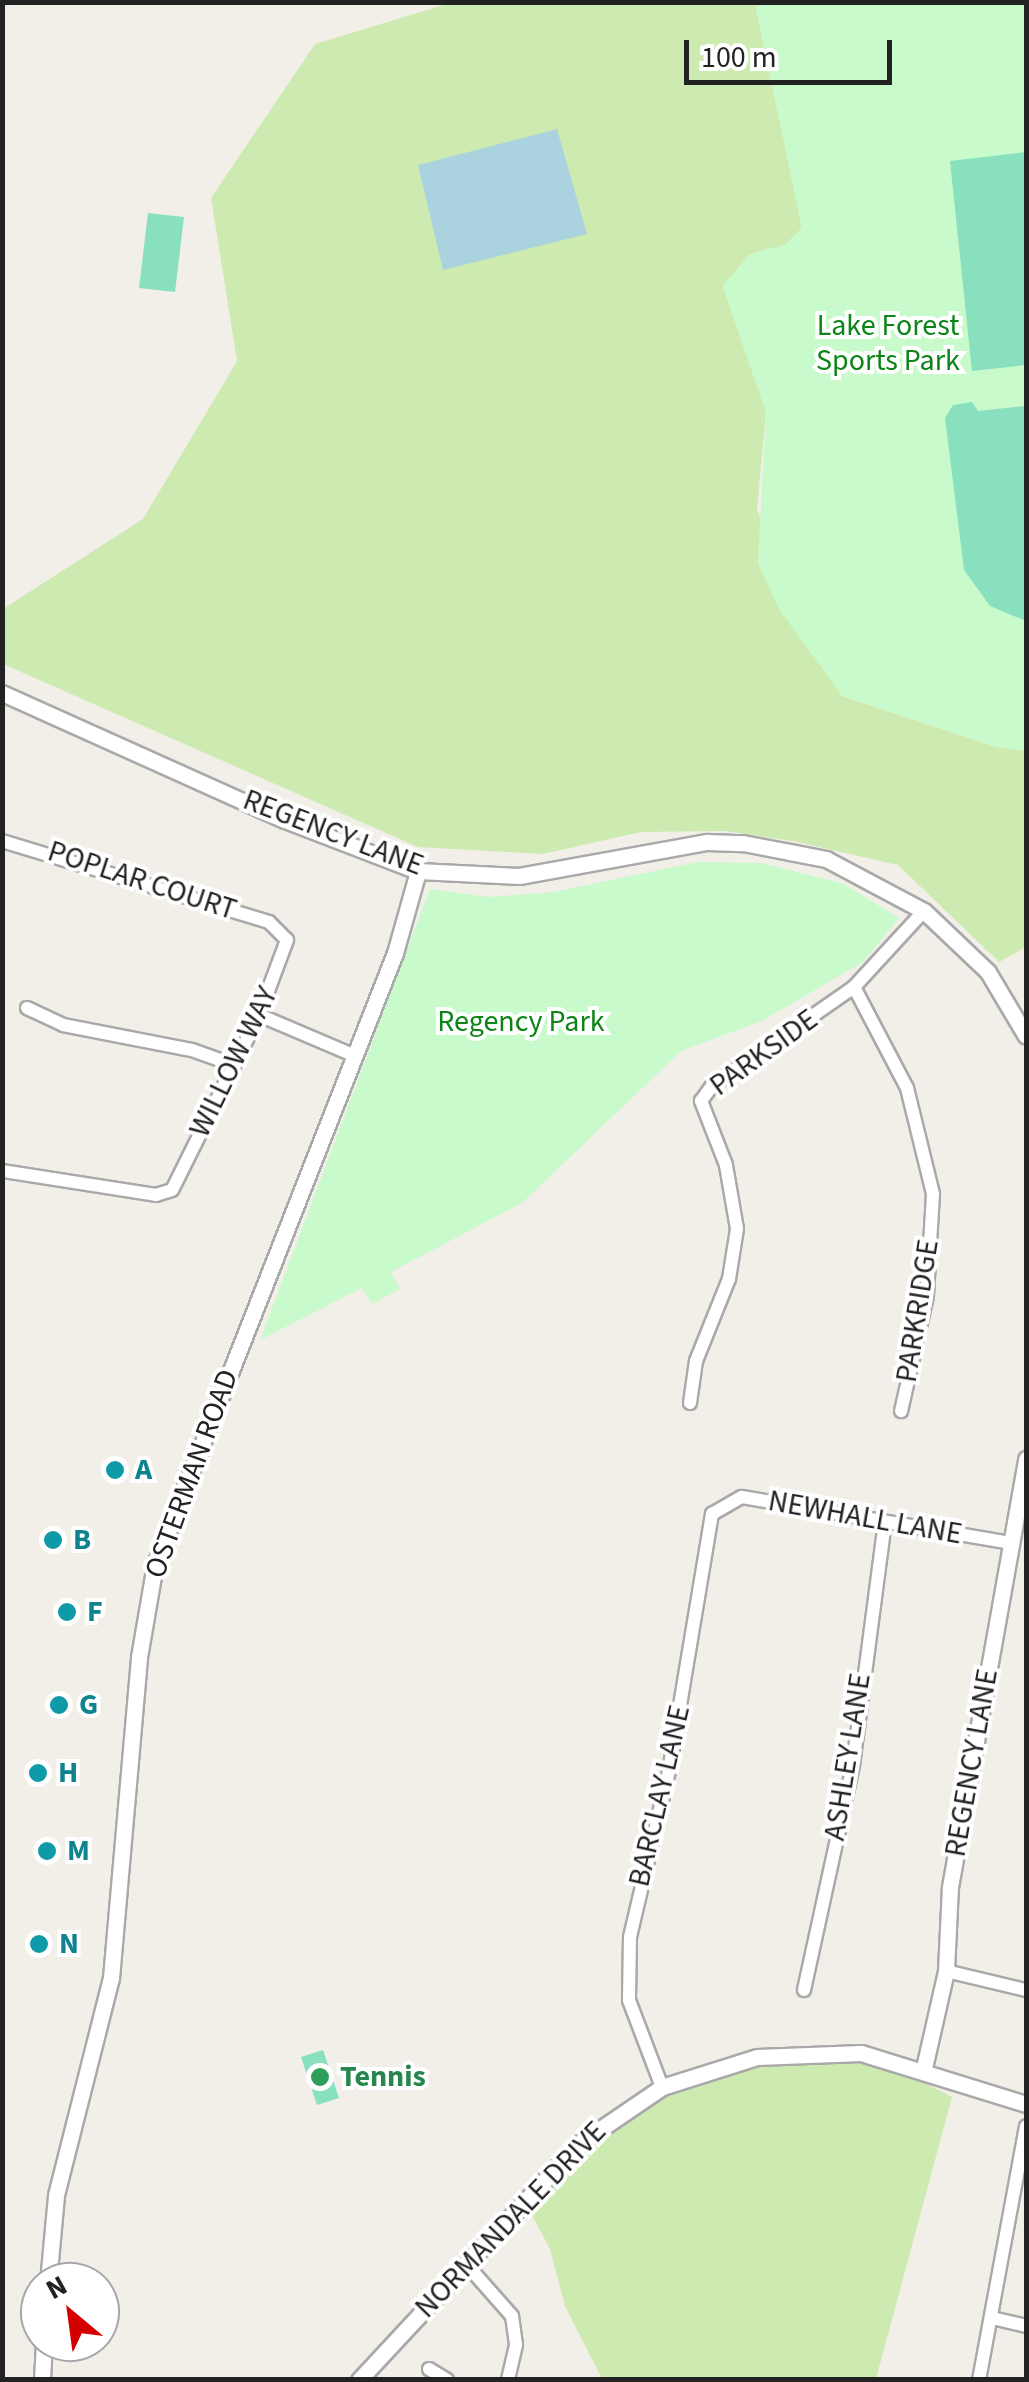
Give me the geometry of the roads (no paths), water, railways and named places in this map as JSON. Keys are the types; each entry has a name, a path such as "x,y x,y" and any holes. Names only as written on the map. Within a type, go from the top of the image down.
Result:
{"street":[{"name":"REGENCY LANE","path":"2,692 285,820 418,872 519,876 671,844 743,842 826,860 924,911 988,972 1026,1036"},
{"name":"POPLAR COURT","path":"2,840 279,928"},
{"name":"OSTERMAN ROAD","path":"50,2262 56,2195 111,1978 139,1657 155,1564 405,927 418,872"},
{"name":"PARKSIDE","path":"690,1403 696,1361 729,1279 736,1229 726,1166 701,1100 712,1086 854,988 924,911"},
{"name":"WILLOW WAY","path":"2,1171 167,1194 259,1014 286,949 279,928"},
{"name":"PARKRIDGE","path":"854,988 907,1088 933,1194 927,1296 900,1411"},
{"path":"27,1008 63,1025 192,1050 234,1065"},
{"path":"259,1014 355,1056"},
{"name":"REGENCY LANE","path":"924,2068 946,1971 950,1887 1026,1459"},
{"name":"NEWHALL LANE","path":"721,1504 742,1497 1010,1543"},
{"name":"BARCLAY LANE","path":"662,2087 629,2000 630,1937 670,1770 706,1528 721,1504"},
{"name":"ASHLEY LANE","path":"804,1990 853,1765 885,1523"},
{"path":"946,1971 1026,1990"},
{"name":"NORMANDALE DRIVE","path":"359,2380 589,2134 662,2087 717,2067 784,2054 861,2053 924,2068 1026,2104"},
{"path":"979,2380 1026,2126"},
{"path":"467,2265 512,2316 516,2345 508,2380"},
{"path":"992,2318 1026,2326"},
{"path":"429,2369 447,2380"}],"water":[{"path":"557,129 587,234 443,270 418,165"}],"place":[{"name":"A","path":"115,1470"},
{"name":"B","path":"53,1540"},
{"name":"F","path":"67,1612"},
{"name":"G","path":"59,1705"},
{"name":"H","path":"38,1773"},
{"name":"M","path":"47,1851"},
{"name":"N","path":"39,1944"},
{"name":"Tennis","path":"320,2077"}],"park label":[{"name":"Lake Forest Sports Park","path":"888,343"},
{"name":"Regency Park","path":"521,1022"}]}
